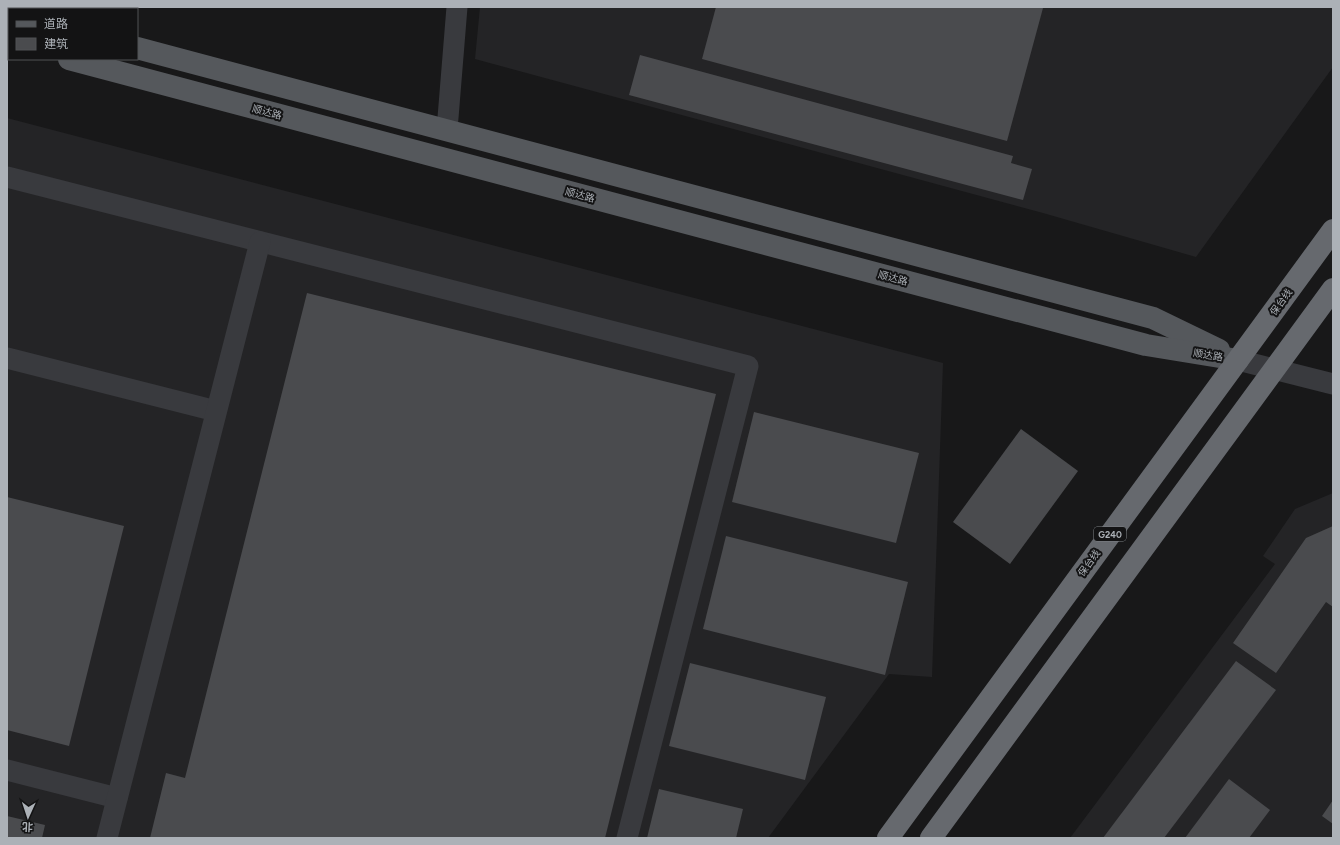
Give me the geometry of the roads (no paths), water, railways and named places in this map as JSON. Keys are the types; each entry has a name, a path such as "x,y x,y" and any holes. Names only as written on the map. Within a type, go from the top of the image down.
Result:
{"highway":[{"name":"保台线","path":"888,838 1333,230"},
{"path":"931,838 1333,289"}],"main road":[{"name":"顺达路","path":"138,48 1153,318 1238,360"},
{"name":"顺达路","path":"73,60 1146,345 1238,360"}],"street":[{"path":"447,130 457,7"},
{"path":"7,177 748,366 628,838"},
{"path":"107,838 260,242"},
{"path":"7,358 216,411"},
{"path":"1238,360 1333,384"},
{"path":"7,770 117,798"}]}
